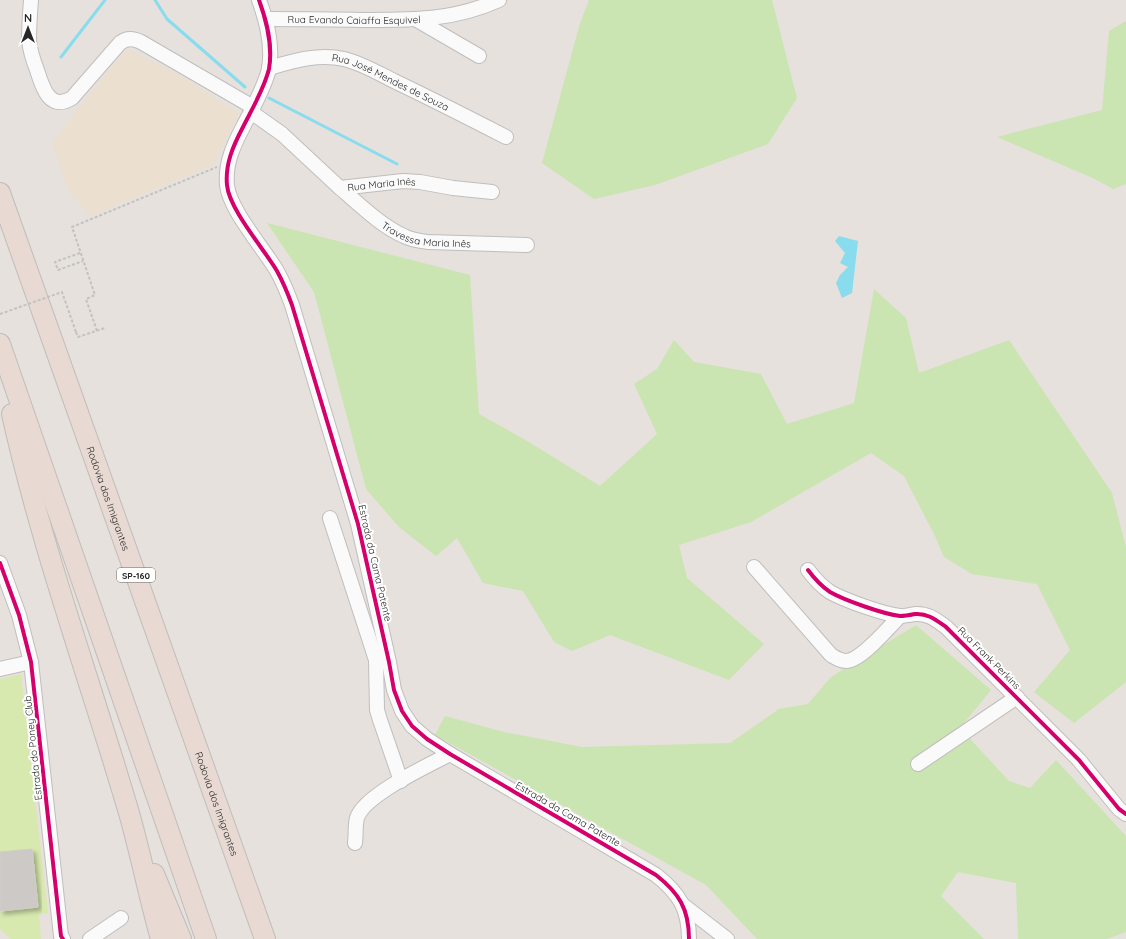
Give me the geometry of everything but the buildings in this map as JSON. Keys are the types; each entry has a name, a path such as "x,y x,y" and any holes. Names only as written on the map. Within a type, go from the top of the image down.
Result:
{"highway":[{"name":"Rodovia dos Imigrantes","path":"0,193 265,933"},
{"path":"0,344 206,939"},
{"path":"0,357 25,470 130,815 161,939"},
{"path":"130,815 181,939"}],"street":[{"name":"Rua Maria Inês","path":"31,0 30,50 42,87 49,98 55,101 61,102 72,98 120,43 124,40 134,39 252,109 282,134 340,188 403,180 453,188 492,192"},
{"name":"Estrada da Cama Patente","path":"259,0 266,19 270,50 269,68 263,85 232,149 227,167 227,184 230,200 278,273 292,305 358,524 394,690 402,711 412,726 427,739 656,875 670,886 683,905 689,927 689,939"},
{"path":"417,20 473,10 499,0"},
{"name":"Rua Evando Caiaffa Esquivel","path":"266,19 417,20 480,56"},
{"name":"Rua José Mendes de Souza","path":"269,68 302,59 321,57 343,59 361,65 404,85 506,138"},
{"name":"Travessa Maria Inês","path":"340,188 387,226 403,236 412,239 428,242 527,246"},
{"path":"330,518 376,660 377,710 401,781"},
{"name":"Estrada do Poney Club","path":"0,563 19,615 31,662 61,938"},
{"path":"754,567 832,655 838,659 846,661 861,655 900,616"},
{"name":"Rua Frank Perkins","path":"808,570 818,582 830,592 870,608 900,616 918,614 926,615 934,618 946,627 1079,760 1124,808"},
{"path":"0,669 31,662"},
{"path":"918,764 1017,697"},
{"path":"355,843 357,818 366,804 401,781 450,754"},
{"path":"683,905 727,939"},
{"path":"90,939 121,918"}],"path":[{"path":"97,331 86,299 94,295 72,227 218,167 227,167"},
{"path":"80,253 56,262 58,270 83,261"},
{"path":"0,314 62,292 78,337 105,328"}],"shaded area":[{"path":"128,49 178,74 239,114 213,165 90,216 68,190 52,143 102,78"}],"green space":[{"path":"589,0 772,0 797,98 768,144 655,185 594,199 542,163 580,23"},
{"path":"1126,21 1126,184 1113,189 1095,179 997,137 1102,110 1109,31"},
{"path":"267,223 470,275 479,414 529,442 600,486 657,434 634,384 657,369 674,340 694,362 761,374 787,424 854,403 874,289 906,318 919,373 1009,340 1112,493 1126,547 1126,682 1074,723 1034,692 1070,650 1037,584 972,574 944,557 935,536 904,476 871,453 751,522 679,545 687,578 764,644 729,680 610,635 572,651 554,642 523,591 483,583 457,538 436,556 399,527 366,489 314,292"},
{"path":"916,625 991,690 960,728 1009,781 1030,788 1056,760 1126,836 1126,932 1107,939 1018,939 1016,883 958,872 941,896 984,939 757,939 706,885 435,735 445,716 504,732 582,747 730,743 779,709 808,704 831,677"},
{"path":"21,674 48,913 39,914 41,939 11,939 0,929 0,679"}],"water":[{"path":"839,236 858,241 852,293 842,298 836,283 840,275 848,267 840,263 845,253 835,241"}],"waterway":[{"path":"61,57 105,0"},
{"path":"155,0 167,19 245,87"},
{"path":"269,98 397,164"}],"cycle path":[{"path":"259,0 270,42 269,69 261,91 233,148 227,170 229,195 240,217 277,271 292,305 358,524 394,690 402,711 412,726 427,739 450,754 656,875 671,888 681,902 685,910 689,928 689,939"},
{"path":"0,563 19,615 31,662 61,936 63,939"},
{"path":"808,570 827,590 844,599 893,615 924,615 946,627 1079,760 1119,809 1126,814"}]}
